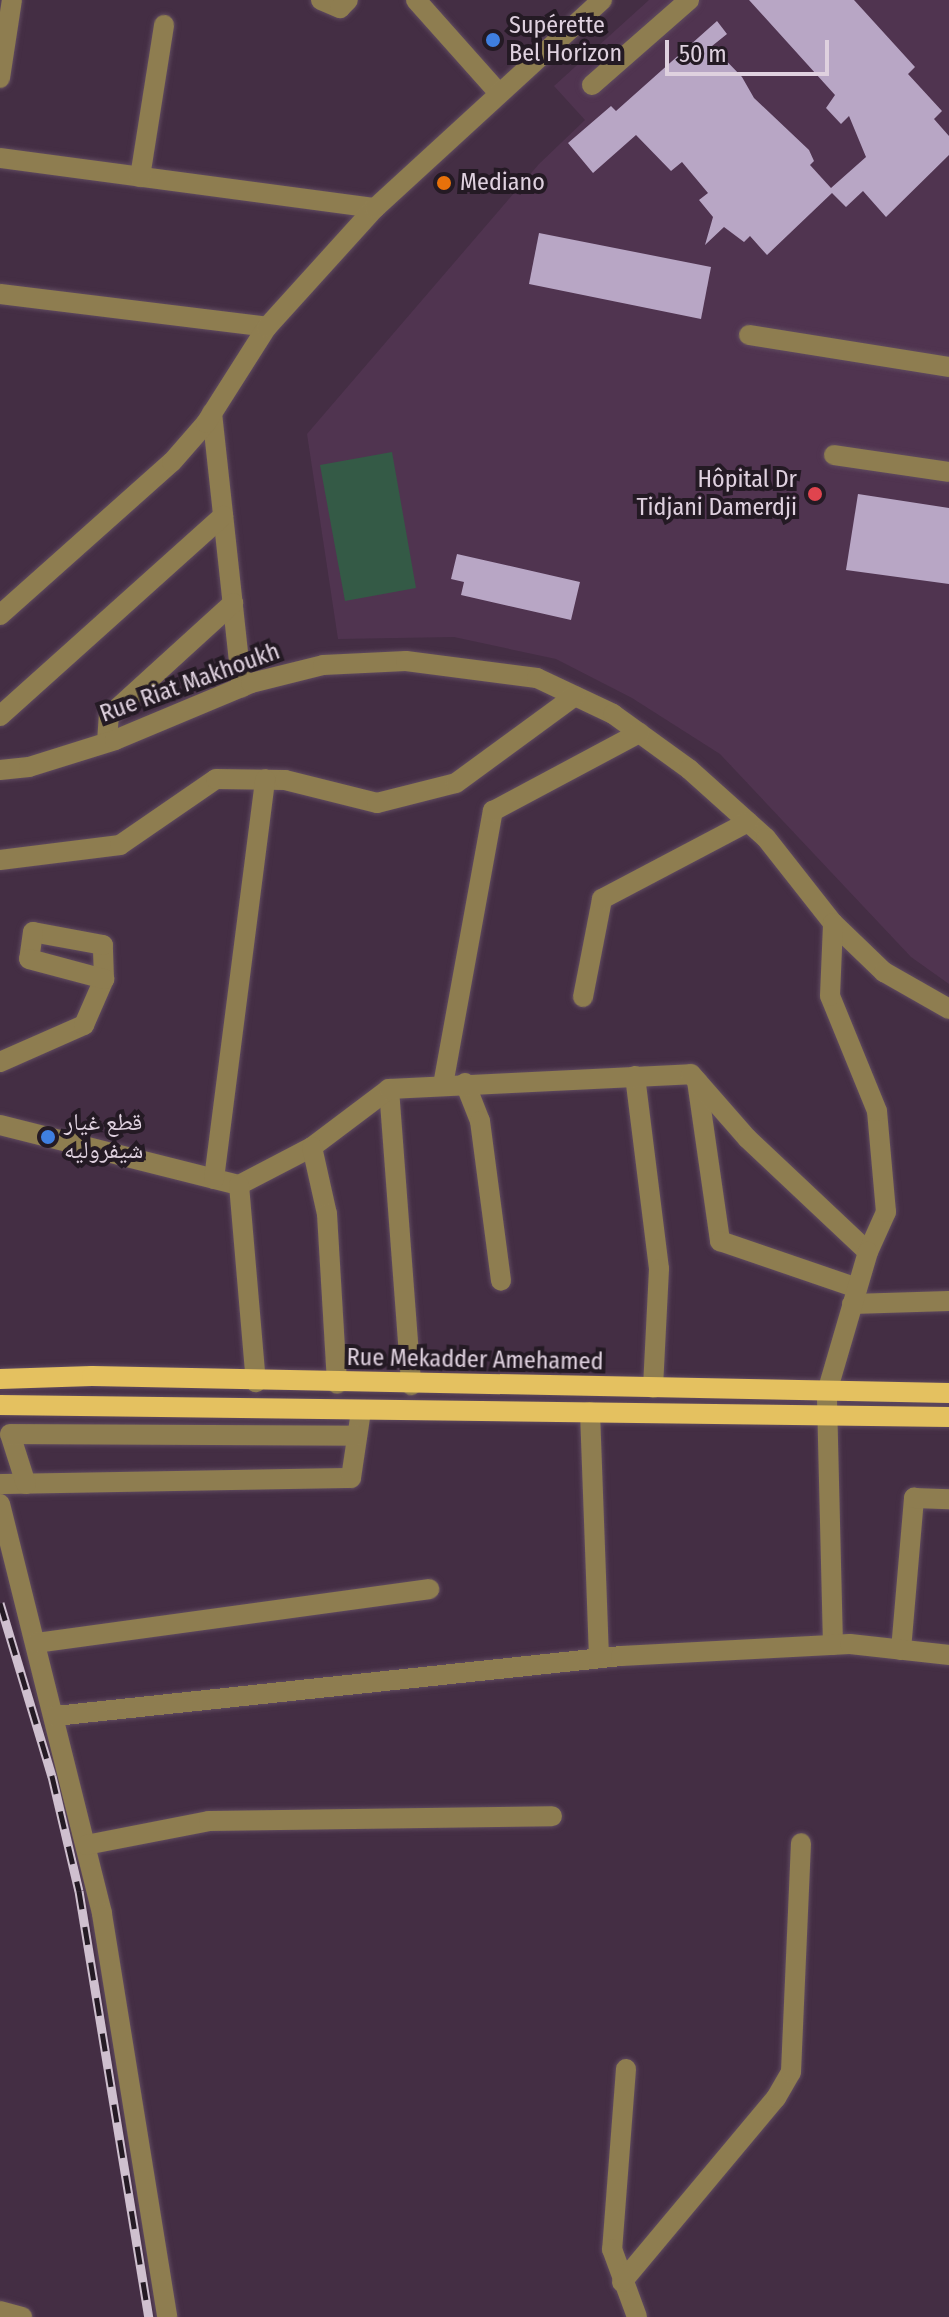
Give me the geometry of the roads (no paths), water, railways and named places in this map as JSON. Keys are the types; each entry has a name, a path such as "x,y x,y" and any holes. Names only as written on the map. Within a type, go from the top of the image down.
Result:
{"main road":[{"name":"Rue Mekadder Amehamed","path":"0,1379 92,1376 337,1384 949,1393"},
{"name":"Rue Mekadder Amehamed","path":"0,1405 949,1417"}],"street":[{"path":"0,78 12,0"},
{"path":"321,0 340,8 348,0"},
{"path":"416,0 498,92"},
{"path":"0,615 172,462 212,413 267,327 375,208 498,92 602,0"},
{"path":"592,85 689,0"},
{"path":"140,177 164,25"},
{"path":"0,158 375,208"},
{"path":"0,294 267,327"},
{"path":"749,335 949,367"},
{"path":"212,413 242,687"},
{"path":"834,455 949,472"},
{"path":"0,716 223,516"},
{"path":"107,742 109,716 233,603"},
{"name":"Rue Riat Makhoukh","path":"0,770 29,767 107,742 242,687 323,665 406,661 537,678 639,733 748,822 833,923 884,972 949,1009"},
{"path":"0,860 120,845 216,779 265,779 377,803 456,783 575,696"},
{"path":"443,1085 493,811 639,733"},
{"path":"214,1179 265,779"},
{"path":"583,997 602,899 748,822"},
{"path":"833,923 830,996 877,1111 886,1212 868,1252 827,1392 833,1645"},
{"path":"0,1062 84,1025 104,979"},
{"path":"0,1125 239,1185 312,1147 389,1089 691,1074 747,1138 868,1252"},
{"path":"635,1076 659,1269 653,1388"},
{"path":"697,1081 720,1241 855,1296 949,1301"},
{"path":"465,1083 480,1121 501,1281"},
{"path":"389,1089 411,1385"},
{"path":"312,1147 327,1214 337,1384"},
{"path":"239,1185 256,1382"},
{"path":"0,1484 351,1478 361,1411"},
{"path":"590,1412 599,1658"},
{"path":"26,1484 10,1434 357,1436"},
{"path":"901,1650 914,1498 949,1499"},
{"path":"0,1504 86,1845 120,2019 167,2317"},
{"path":"36,1643 429,1589"},
{"path":"55,1716 599,1658 833,1645 949,1655"},
{"path":"86,1845 209,1821 552,1816"},
{"path":"622,2282 776,2098 791,2072 801,1843"},
{"path":"626,2069 612,2249 637,2317"},
{"path":"0,2311 22,2317"}],"railway":[{"path":"0,1603 52,1776 79,1891 149,2317"}],"place":[{"name":"Supérette Bel Horizon","path":"493,40"},
{"name":"Mediano","path":"444,183"},
{"name":"Hôpital Dr Tidjani Damerdji","path":"815,494"},
{"name":"قطع غيار شيفروليه","path":"48,1137"}]}
